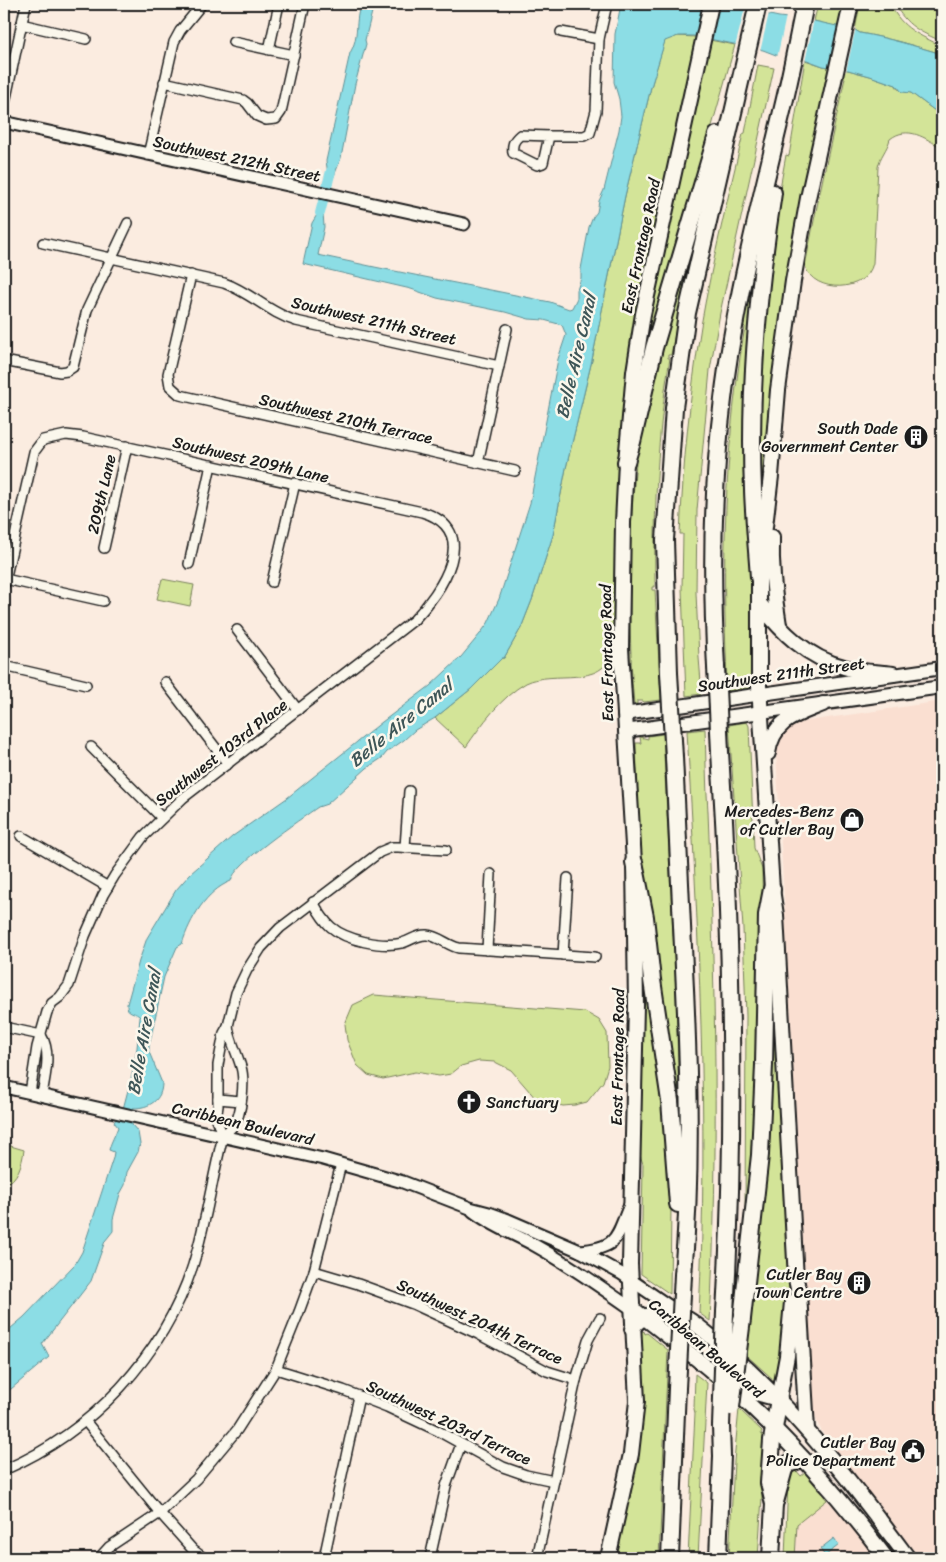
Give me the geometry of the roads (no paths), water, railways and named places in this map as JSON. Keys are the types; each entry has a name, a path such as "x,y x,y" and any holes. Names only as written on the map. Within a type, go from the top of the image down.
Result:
{"highway":[{"path":"670,1558 677,1388 687,1235 689,1062 669,673 665,540 674,408 687,313 758,4"},
{"path":"718,1558 724,1429 725,1312 730,1207 732,1066 727,873 712,601 712,534 716,466 733,332 805,4"},
{"path":"626,462 654,348 711,155 726,108 737,93"},
{"path":"759,577 753,489 754,380 765,246 785,100"},
{"path":"634,862 645,917 652,980 670,1101 684,1275"},
{"path":"724,1429 742,1319 761,1142 768,956 767,915 772,890"},
{"path":"774,1504 769,1483 779,1399"},
{"path":"771,1558 774,1504 784,1470 788,1464 802,1459"}],"main road":[{"name":"East Frontage Road","path":"608,1558 634,1433 637,1401 632,1329 638,1313 630,1280 636,1006 634,862 621,648 626,462 634,372 643,314 711,4"},
{"path":"807,1430 796,1279 776,915 772,890 759,694 759,577 771,476 778,390 793,282 808,198 850,9"},
{"path":"771,476 771,566 774,600 780,628"},
{"path":"759,603 780,628 810,652 825,660 843,667 894,674"},
{"name":"Southwest 211th Street","path":"624,714 942,668"},
{"name":"Southwest 211th Street","path":"625,731 942,686"},
{"path":"765,765 771,738 781,724 793,716 823,704"},
{"path":"729,1386 779,1399 787,1356 796,1279"},
{"path":"638,1313 658,1313 686,1318"},
{"name":"Caribbean Boulevard","path":"638,1313 729,1386 774,1429 842,1504 886,1558"},
{"name":"Caribbean Boulevard","path":"686,1318 728,1351 779,1399 868,1503 908,1558"}],"street":[{"path":"4,107 26,4"},
{"path":"148,155 170,53 176,36 202,4"},
{"path":"269,50 279,4"},
{"path":"164,82 243,100 262,119 271,121 276,119 282,112 305,4"},
{"path":"549,136 543,163 537,165 513,153 512,146 514,140 520,135 584,136 590,133 596,112 599,39 607,4"},
{"path":"21,24 86,39"},
{"path":"561,32 599,39"},
{"path":"233,42 294,55"},
{"name":"Southwest 212th Street","path":"4,122 464,224"},
{"path":"4,361 53,372 64,372 73,367 88,310 128,223"},
{"name":"Southwest 211th Street","path":"43,243 233,286 275,312 296,321 499,366"},
{"name":"Southwest 210th Terrace","path":"190,275 169,369 169,382 172,389 180,395 186,398 515,471"},
{"path":"478,463 507,330"},
{"name":"Southwest 209th Lane","path":"4,582 32,460 37,447 47,438 66,435 127,446 422,512 438,519 445,526"},
{"name":"209th Lane","path":"104,548 127,446"},
{"path":"189,564 211,465"},
{"path":"272,582 294,484"},
{"name":"Southwest 103rd Place","path":"36,1094 37,1047 49,1008 69,985 85,936 108,887 136,846 183,798 405,628 427,605 443,581 454,550 452,537 445,526"},
{"path":"4,582 103,601"},
{"path":"237,630 298,710"},
{"path":"4,666 86,685"},
{"path":"165,682 228,764"},
{"path":"91,746 162,818"},
{"path":"406,847 409,791"},
{"path":"21,836 108,887"},
{"path":"223,1136 216,1119 218,1065 224,1033 228,1026 240,985 261,948 280,928 380,852 392,847 446,850"},
{"path":"486,950 491,874"},
{"path":"564,955 568,878"},
{"path":"313,902 333,929 377,944 403,943 417,936 426,935 435,937 456,948 595,957"},
{"path":"4,1470 51,1446 86,1422 138,1367 164,1329 176,1305 194,1259 223,1136 235,1123 241,1101 244,1085 243,1073 228,1026"},
{"path":"4,1027 41,1035"},
{"name":"Caribbean Boulevard","path":"4,1087 341,1164 411,1185 470,1208 508,1220 580,1251 630,1280 686,1318"},
{"path":"218,1099 241,1101"},
{"path":"99,1558 109,1547 160,1513 196,1478 237,1430 276,1369 314,1271 341,1164"},
{"path":"580,1251 601,1248 614,1240 621,1230 632,1201"},
{"name":"Caribbean Boulevard","path":"470,1208 486,1221 535,1245 567,1264 638,1313"},
{"name":"Southwest 204th Terrace","path":"314,1271 358,1284 413,1304 478,1334 542,1369 576,1380"},
{"path":"537,1558 576,1380 588,1340 600,1318"},
{"name":"Southwest 203rd Terrace","path":"276,1369 359,1396 413,1419 512,1471 554,1481"},
{"path":"324,1558 359,1396"},
{"path":"86,1422 160,1513 193,1550 204,1558"},
{"path":"430,1558 446,1486 454,1459 461,1444"}],"water":[{"path":"361,4 374,4 355,84 341,158 331,184 326,183 328,174 326,161 350,53 355,41"},
{"name":"Belle Aire Canal","path":"621,4 718,4 855,30 860,33 942,54 942,116 911,93 902,92 896,85 848,70 694,36 678,36 665,41 651,87 625,196 592,360 566,468 553,535 521,628 504,658 471,689 435,718 415,730 387,752 327,804 318,807 255,853 235,873 231,881 214,892 200,907 182,944 177,947 164,977 149,1046 149,1052 162,1083 160,1094 150,1105 133,1108 132,1125 138,1132 140,1144 138,1152 127,1172 125,1185 120,1194 113,1219 113,1231 105,1241 91,1281 42,1344 49,1357 11,1389 4,1392 4,1334 24,1317 75,1264 82,1252 113,1158 114,1152 109,1150 118,1127 114,1122 123,1109 132,1075 140,1017 129,1011 127,1004 147,938 176,890 190,874 233,836 287,798 430,686 461,657 488,623 499,599 530,503 558,359 566,335 562,325 437,298 411,289 303,264 312,223 318,213 321,202 325,202 323,212 324,227 318,255 550,302 569,309 572,308 577,298 589,227 597,212 604,190 619,130 621,116 614,82 615,34"},
{"path":"834,1538 839,1545 825,1556 820,1549"}],"waterway":[{"path":"320,213 331,171"}],"place":[{"name":"South Dade Government Center","path":"916,437"},
{"name":"Mercedes-Benz of Cutler Bay","path":"852,820"},
{"name":"Sanctuary","path":"469,1102"},
{"name":"Cutler Bay Town Centre","path":"859,1283"},
{"name":"Cutler Bay Police Department","path":"913,1451"}]}
